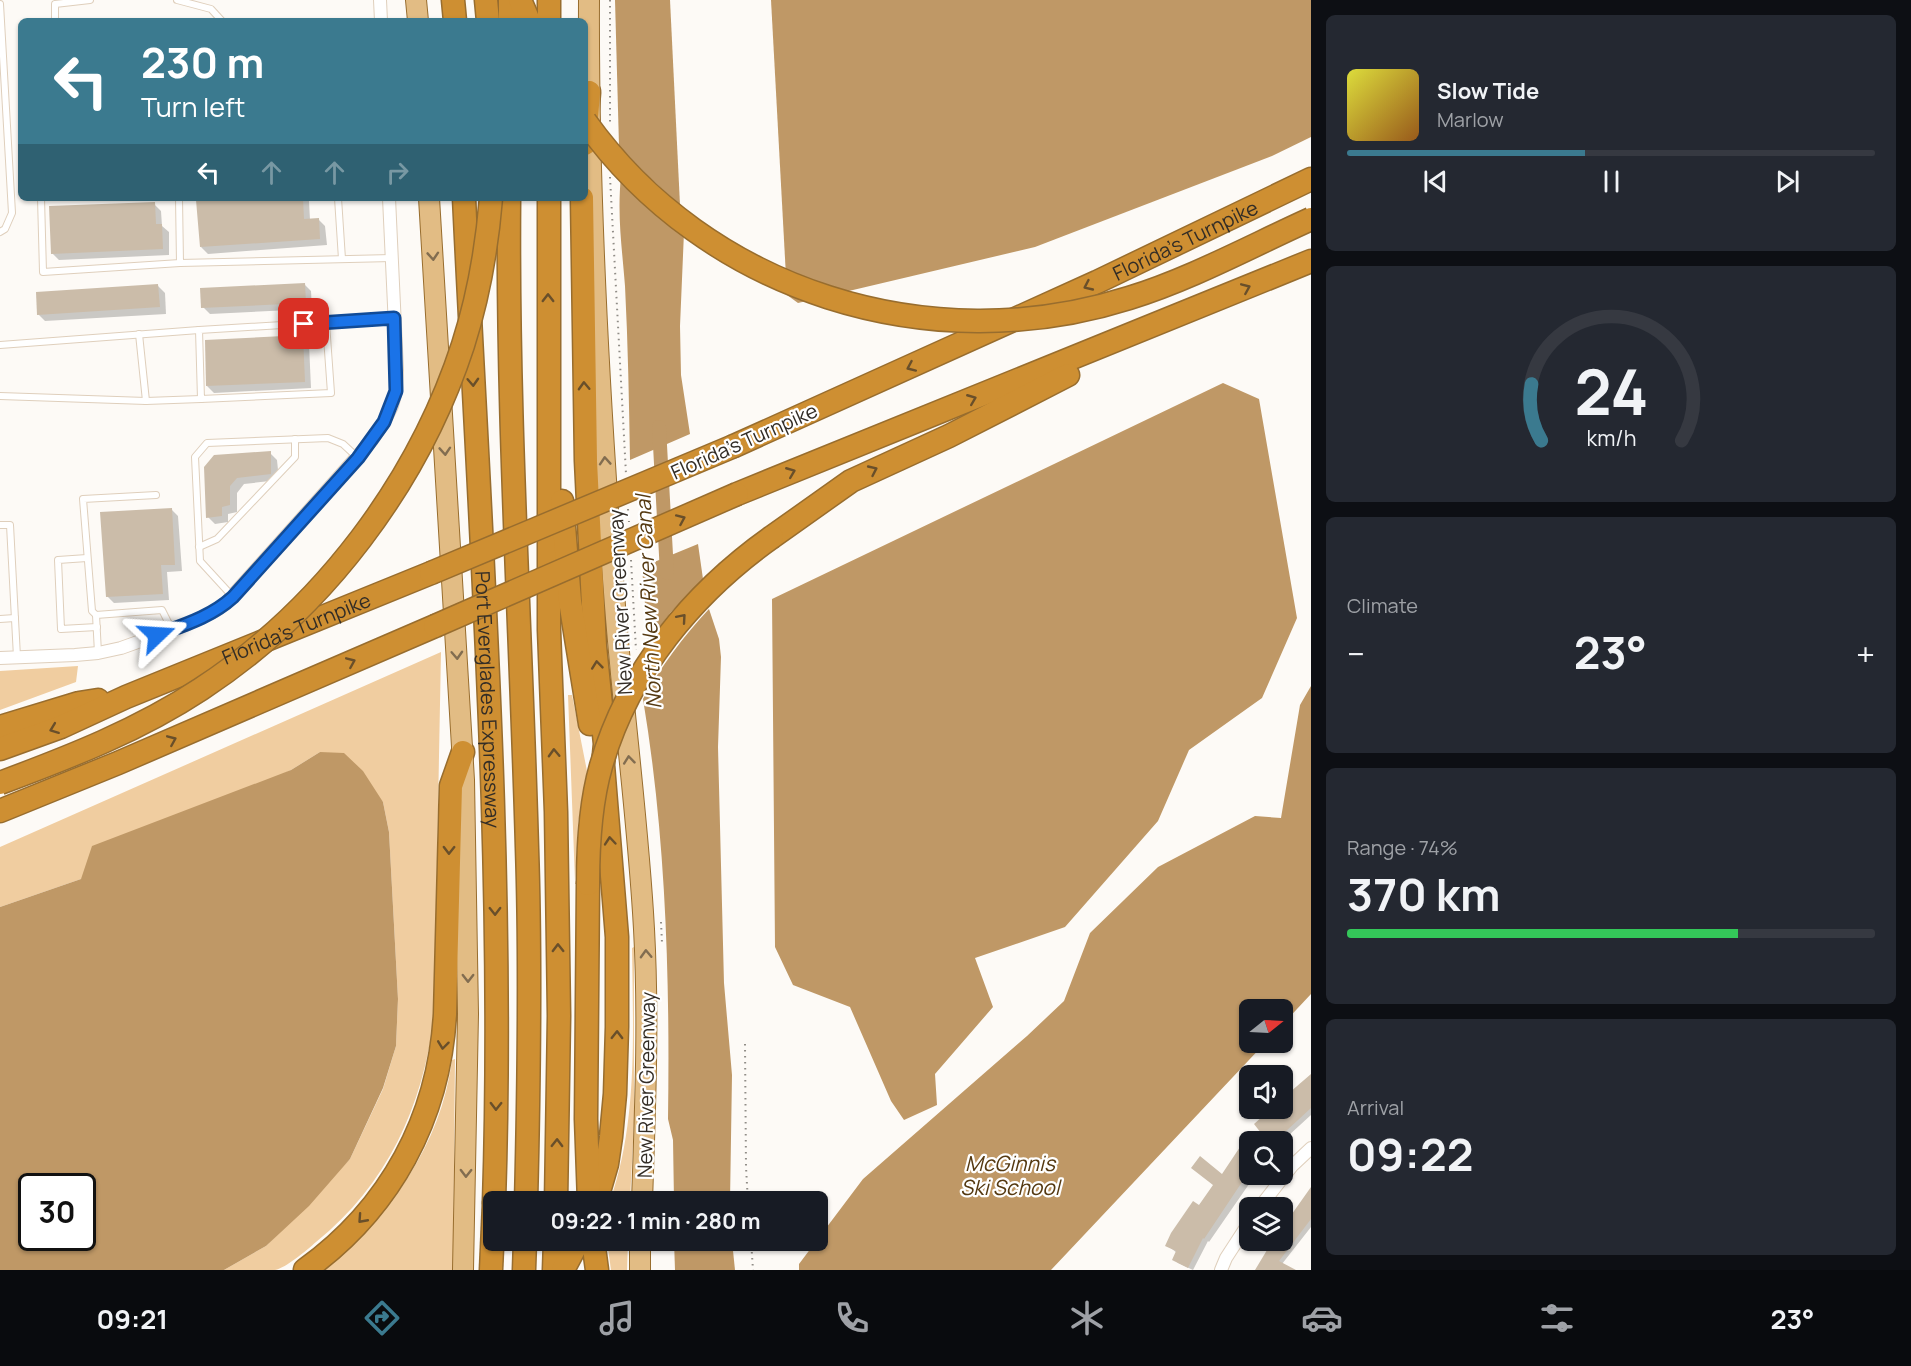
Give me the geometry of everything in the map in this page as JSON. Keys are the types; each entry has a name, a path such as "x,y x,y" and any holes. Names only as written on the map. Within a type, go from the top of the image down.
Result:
{"highway":[{"path":"453,0 454,18"},
{"path":"486,0 488,18"},
{"path":"510,0 510,18"},
{"path":"520,0 528,18"},
{"path":"549,0 549,18"},
{"path":"588,105 589,92"},
{"path":"588,125 610,154 653,198 705,238 732,255 795,286 883,313 953,321 993,321 1059,315 1129,298 1178,280 1311,219"},
{"name":"Florida's Turnpike","path":"0,749 61,727 126,697 734,446 1086,287 1311,179"},
{"name":"Port Everglades Expressway","path":"464,201 492,759 497,1008 494,1191"},
{"path":"0,783 102,743 169,709 202,689 273,633 311,597 344,559 376,518 399,482 444,396 463,344 480,280 491,201"},
{"path":"509,201 511,441 528,861 529,1075 526,1191"},
{"path":"549,201 549,630 556,812 559,1016 556,1191"},
{"path":"582,201 586,461 595,646 605,744 603,765 617,937 615,1094 607,1164 599,1191"},
{"path":"0,811 118,763 737,494 1311,261"},
{"path":"589,1191 586,1119 588,841 600,768 615,724 635,682 662,642 689,610 723,576 772,537 851,481 949,436 1192,311"},
{"path":"548,357 573,624 591,731 603,765"},
{"path":"0,727 79,703 126,697"},
{"path":"305,1270 346,1236 376,1203 412,1146 436,1082 446,1014 451,786 463,752"},
{"path":"0,825 118,763"},
{"name":"Port Everglades Expressway","path":"491,1270 492,1251"},
{"path":"524,1270 525,1251"},
{"path":"554,1270 555,1251"},
{"path":"563,1270 573,1251"},
{"path":"594,1251 597,1270"}],"main road":[{"path":"416,0 418,18"},
{"path":"590,0 589,92 603,424 615,605 645,931 647,1023 642,1191"},
{"path":"429,201 463,752 468,1014 463,1270"},
{"path":"640,1251 640,1270"}],"street":[{"path":"380,0 381,18"},
{"path":"0,658 98,653 121,648 172,630 215,611 233,597 358,458 384,422 396,391 389,201"},
{"path":"1268,1197 1292,1166 1311,1148"},
{"path":"1221,1270 1239,1238"}],"lane":[{"path":"55,18 55,4 90,0"},
{"path":"177,0 211,9 219,18"},
{"path":"0,2 12,213 5,229 0,232"},
{"path":"41,201 43,272 180,263 392,258"},
{"path":"179,201 180,263"},
{"path":"338,201 342,260"},
{"path":"0,345 394,318"},
{"path":"0,396 146,401 331,393 326,323"},
{"path":"199,330 201,399"},
{"path":"139,334 146,401"},
{"path":"233,597 200,561 195,457 207,443 328,438 342,444 358,458"},
{"path":"199,546 217,539 295,457 295,440"},
{"path":"98,653 96,615 92,611 83,499 156,495"},
{"path":"0,525 10,525 17,657"},
{"path":"87,558 58,560 61,629 97,627"},
{"path":"96,615 162,610 172,630"},
{"path":"0,619 15,618"}],"path":[{"path":"610,0 610,132"},
{"path":"610,168 626,476"},
{"name":"New River Greenway","path":"628,500 629,523"},
{"name":"New River Greenway","path":"631,559 637,653"},
{"path":"661,922 662,944"},
{"path":"745,1044 747,1191"},
{"path":"752,1251 753,1270"}],"shaded area":[{"path":"441,652 434,1018 421,1082 398,1142 363,1195 341,1219 280,1269 224,1270 266,1246 350,1159 383,1089 396,1046 398,999 389,832 383,802 320,752 291,770 81,879 0,907 0,847"},
{"path":"78,666 76,682 0,710 0,671"},
{"path":"568,695 572,695 587,771 578,824 575,881"},
{"path":"634,947 634,1122 631,1191 613,1191 619,1171 630,1108 633,1044 632,948"},
{"path":"455,1059 453,1270 324,1270 370,1227 408,1177 424,1150 436,1121 446,1091 452,1060"},
{"path":"608,1251 628,1251 627,1270 611,1270"}],"water":[{"path":"615,0 670,0 680,205 619,146"},
{"path":"771,0 1311,0 1311,137 1272,156 1035,247 798,303 787,295"},
{"path":"621,176 684,232 680,326 681,375 690,434 630,460 626,308 620,218"},
{"path":"1223,383 1259,399 1297,618 1262,698 1189,750 1158,821 1065,927 975,958 993,1007 935,1074 937,1105 904,1120 891,1101 850,1007 793,985 775,947 772,599"},
{"path":"698,544 703,579 671,612 648,642 642,567"},
{"path":"709,609 719,639 721,657 718,747 724,983 732,1075 730,1191 674,1191 673,1140 668,1119 667,961 662,856 643,699 657,675 690,630"},
{"name":"McGinnis Ski School","path":"1311,686 1311,994 1293,1013 1293,999 1239,999 1239,1053 1256,1053 1244,1065 1239,1065 1239,1071 1051,1270 799,1270 799,1264 809,1251 828,1251 828,1225 863,1179 1064,1001 1090,933 1158,867 1255,816 1281,818 1300,705"},
{"path":"320,752 344,753 363,771 383,802 389,832 398,999 396,1046 383,1088 350,1159 309,1206 266,1246 224,1270 0,1270 0,907 81,879 92,846 291,770"},
{"path":"674,1251 733,1251 735,1270 675,1270"}],"building":[{"path":"196,201 303,201 304,219 319,218 320,239 200,247"},
{"path":"155,202 156,224 162,224 163,249 51,254 49,206"},
{"path":"305,283 306,303 201,308 200,288"},
{"path":"158,284 160,307 37,315 36,292"},
{"path":"303,335 305,382 206,386 205,340"},
{"path":"271,451 271,474 237,478 230,486 230,505 222,507 222,516 206,518 204,467 214,455"},
{"path":"172,508 175,565 161,565 163,594 106,597 100,512"},
{"path":"1311,1074 1311,1108 1286,1131 1259,1131 1254,1124 1260,1119 1293,1119 1293,1090"},
{"path":"1239,1148 1240,1185 1203,1238 1188,1268 1172,1260 1176,1251 1165,1246 1193,1201 1199,1205 1213,1185 1191,1168 1200,1156 1222,1174"},
{"path":"1311,1187 1311,1219 1293,1243 1293,1212"},
{"path":"1266,1251 1287,1251 1279,1261 1296,1270 1255,1270"}],"waterway":[{"name":"North New River Canal","path":"659,427 667,573"}],"route":[{"path":"157,635 202,618 233,597 358,458 384,422 392,406 396,391 397,370 394,318 304,324"}]}
